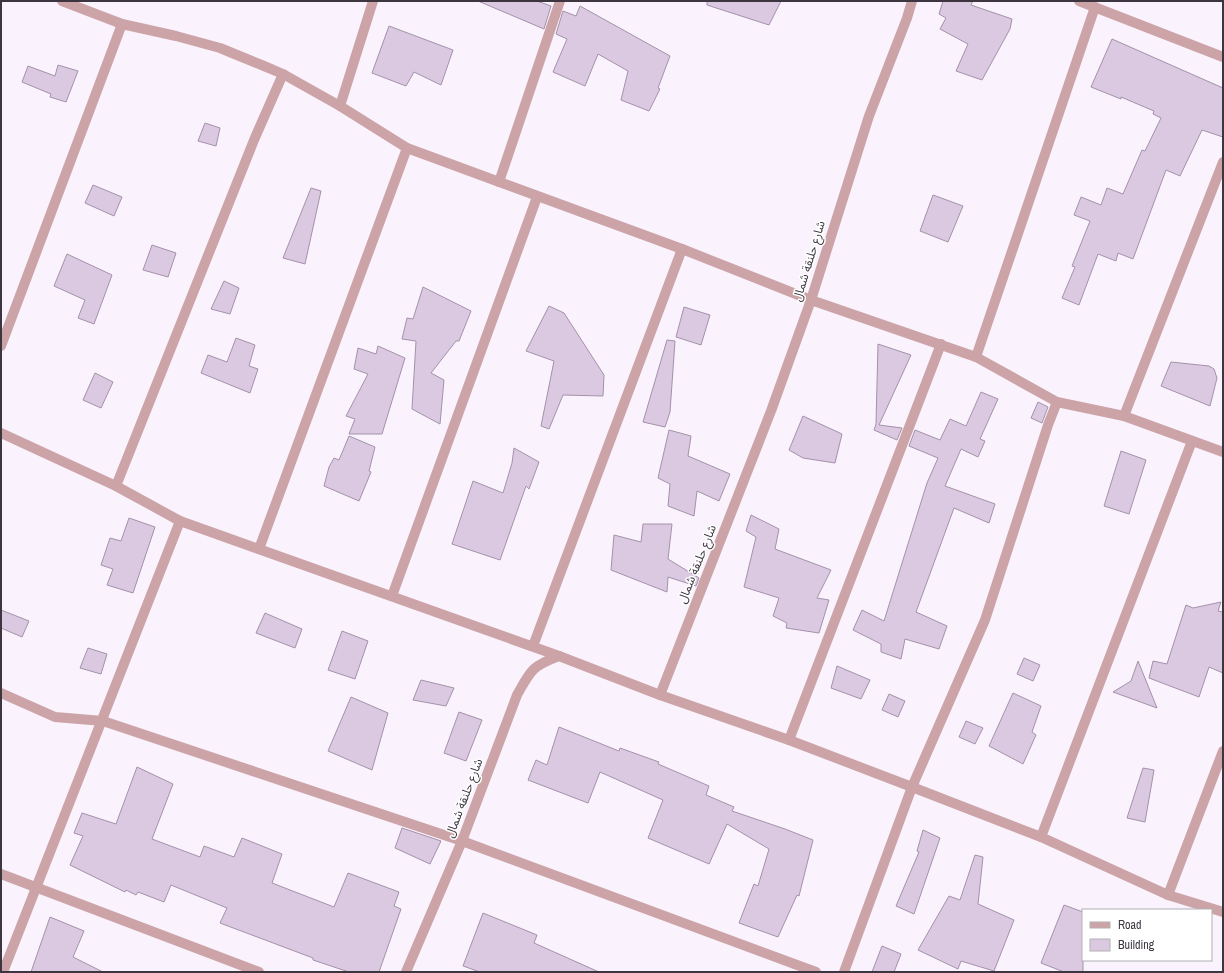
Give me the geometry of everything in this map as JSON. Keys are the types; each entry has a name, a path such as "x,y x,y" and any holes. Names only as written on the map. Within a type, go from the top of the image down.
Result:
{"street":[{"path":"62,1 122,24 220,48 283,74 340,106 407,148 682,249 811,300 976,357 1057,402 1124,416 1223,452"},
{"path":"340,106 373,1"},
{"path":"499,182 560,1"},
{"name":"شارع حلنقة شمال","path":"660,695 749,472 811,300 869,116 907,18 912,1"},
{"path":"1079,1 1223,57"},
{"path":"976,357 1095,7"},
{"path":"1,346 122,24"},
{"path":"116,486 254,140 283,74"},
{"path":"259,549 407,148"},
{"path":"1124,416 1223,162"},
{"path":"392,596 537,197"},
{"path":"534,646 682,249"},
{"path":"789,740 941,344"},
{"path":"844,972 912,787 985,620 1048,425 1057,402"},
{"path":"1,433 116,486 180,521 534,646 660,695 789,740 1041,837 1168,895 1223,912"},
{"path":"1041,837 1192,441"},
{"path":"3,972 103,721 180,521"},
{"name":"شارع حلنقة شمال","path":"406,972 462,841 517,695 529,674 539,663 559,656"},
{"path":"1,693 55,718 103,721 462,841 816,972"},
{"path":"1168,895 1223,751"},
{"path":"1,874 259,972"}],"building":[{"path":"478,1 537,1 551,6 544,29"},
{"path":"707,1 781,1 769,25 707,5"},
{"path":"943,1 973,1 971,5 1012,19 1010,29 982,80 956,71 968,44 940,29 946,18 939,14"},
{"path":"580,6 670,56 658,88 660,89 649,111 621,100 628,71 598,54 585,86 553,72 567,39 556,34 563,11 576,16"},
{"path":"389,26 453,50 441,85 414,72 406,86 372,73"},
{"path":"1112,39 1223,88 1223,137 1202,130 1180,176 1166,170 1133,259 1118,253 1116,261 1098,254 1079,305 1062,298 1075,267 1072,266 1090,221 1074,215 1081,197 1101,205 1107,188 1123,194 1142,150 1145,151 1161,118 1153,114 1154,111 1121,97 1121,99 1091,87"},
{"path":"58,65 78,71 66,102 50,97 51,94 22,82 28,66 55,76"},
{"path":"205,123 220,128 216,146 198,141"},
{"path":"93,185 122,197 114,216 85,203"},
{"path":"311,188 321,191 305,264 283,258"},
{"path":"933,195 963,206 948,242 920,231"},
{"path":"152,245 176,253 168,277 143,270"},
{"path":"67,254 112,275 94,324 78,318 85,300 54,286"},
{"path":"224,281 239,288 230,314 211,309"},
{"path":"423,287 471,311 459,341 456,341 431,373 444,380 440,424 412,409 416,341 402,339 407,318 413,319"},
{"path":"549,306 564,313 604,375 603,396 563,395 549,429 541,426 554,361 526,351"},
{"path":"684,307 710,315 701,345 676,337"},
{"path":"236,338 255,345 249,366 258,369 250,393 201,373 208,355 227,362"},
{"path":"667,340 675,341 670,412 665,427 643,422"},
{"path":"878,344 911,355 879,425 902,428 897,440 874,430 876,424"},
{"path":"378,346 405,358 382,434 349,434 355,419 346,416 368,374 354,369 358,348 376,354"},
{"path":"1171,362 1209,366 1214,369 1217,378 1210,406 1161,386"},
{"path":"95,373 113,382 101,408 83,400"},
{"path":"981,392 998,399 980,439 985,441 978,457 961,449 945,486 995,504 989,523 954,508 916,612 947,626 939,649 905,639 901,659 881,652 881,644 853,630 862,610 884,621 927,483 938,458 909,446 915,430 940,440 950,419 966,426"},
{"path":"1038,402 1048,407 1042,423 1031,418"},
{"path":"803,416 842,434 835,463 803,458 789,450"},
{"path":"669,430 691,436 688,456 730,474 719,501 697,491 694,516 668,506 670,484 658,478"},
{"path":"349,436 375,447 369,471 371,472 359,501 324,486 329,467 334,458 339,460"},
{"path":"514,448 539,462 529,489 526,486 500,560 452,544 473,481 503,493 512,463"},
{"path":"1121,451 1146,460 1129,514 1104,506"},
{"path":"751,515 779,529 775,549 831,570 817,598 829,600 819,633 786,628 787,623 773,616 779,598 744,587 756,537 746,531"},
{"path":"129,518 155,527 133,593 107,585 113,569 101,565 110,538 121,541"},
{"path":"643,524 672,524 668,559 699,578 696,586 668,577 667,592 611,570 614,535 641,542"},
{"path":"1221,602 1218,611 1223,612 1223,673 1209,667 1199,697 1149,678 1153,661 1167,664 1186,605 1193,608"},
{"path":"1,610 29,621 22,637 1,628"},
{"path":"265,613 302,629 295,648 256,633"},
{"path":"342,631 368,641 355,679 328,670"},
{"path":"88,648 107,654 101,674 80,668"},
{"path":"1024,658 1040,665 1033,681 1017,674"},
{"path":"1138,661 1157,708 1113,692 1131,681"},
{"path":"837,666 870,680 861,699 831,688"},
{"path":"421,680 454,688 446,706 413,700"},
{"path":"1013,693 1041,706 1032,732 1036,735 1023,764 989,746"},
{"path":"889,694 905,701 898,717 882,710"},
{"path":"351,697 388,713 372,770 328,751"},
{"path":"459,712 482,720 466,761 444,753"},
{"path":"966,721 983,728 975,744 959,737"},
{"path":"559,727 619,751 620,748 659,762 658,764 709,786 706,795 734,807 732,811 813,840 799,896 797,895 778,937 739,923 754,884 758,886 769,849 727,824 709,864 648,838 663,800 600,772 588,803 528,780 536,760 547,765"},
{"path":"137,767 173,784 152,839 200,857 204,846 234,857 242,838 282,854 272,883 334,907 348,873 399,892 394,906 401,909 379,972 349,972 313,960 313,958 220,923 227,908 171,885 164,902 138,892 136,895 126,890 125,892 70,865 83,836 74,833 82,813 116,824"},
{"path":"1143,768 1154,770 1145,822 1127,818"},
{"path":"402,828 441,841 430,864 395,848"},
{"path":"923,830 940,838 914,914 896,906 919,852 917,851"},
{"path":"975,855 983,857 978,904 1014,920 994,971 961,961 958,969 918,950 949,896 960,900"},
{"path":"1064,905 1082,912 1083,972 1064,972 1041,963"},
{"path":"483,913 537,935 534,943 599,972 480,972 463,966"},
{"path":"50,917 84,931 73,957 103,972 31,972"},
{"path":"882,946 901,954 894,972 872,972"}]}
